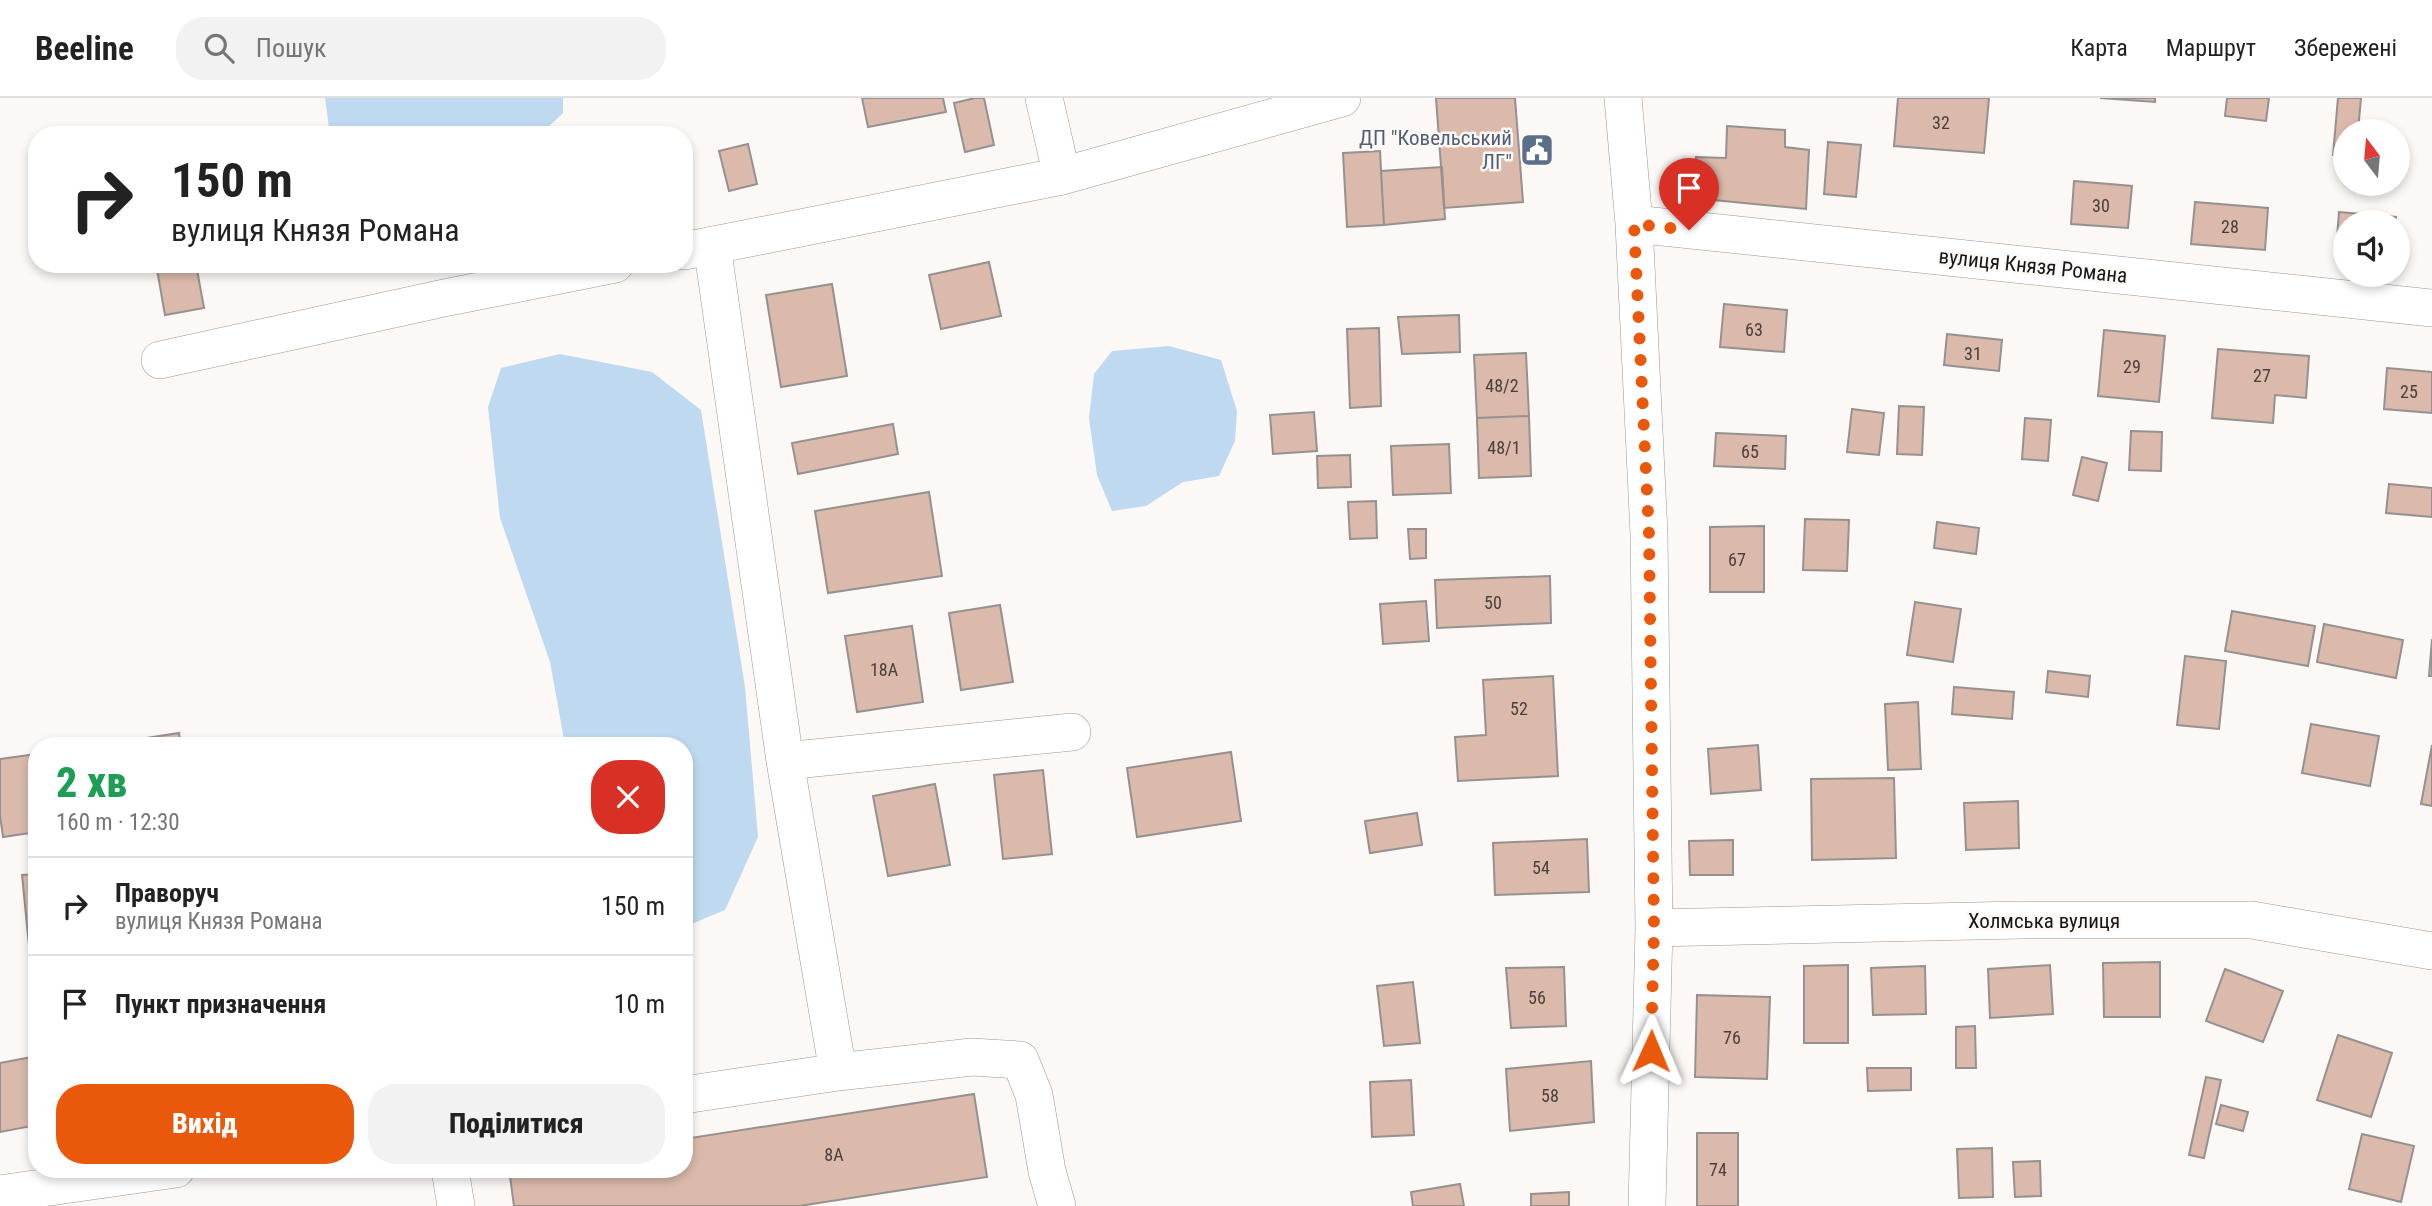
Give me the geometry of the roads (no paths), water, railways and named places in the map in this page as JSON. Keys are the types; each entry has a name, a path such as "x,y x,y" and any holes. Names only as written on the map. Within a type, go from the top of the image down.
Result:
{"street":[{"path":"1044,98 1062,176"},
{"path":"838,1072 698,248 1062,176 1342,98"},
{"path":"1623,98 1634,224 1649,534 1654,928 1647,1206"},
{"name":"вулиця Князя Романа","path":"1634,224 2432,308"},
{"path":"160,360 569,273"},
{"path":"785,761 1072,732"},
{"name":"Холмська вулиця","path":"1654,928 2021,920 2252,920 2432,951"},
{"path":"693,1094 838,1072 972,1057 1020,1060 1034,1095 1047,1171 1057,1206"},
{"path":"0,1194 113,1178"},
{"path":"451,1178 456,1206"}],"water":[{"path":"325,98 563,98 563,113 549,126 329,126"},
{"path":"1169,346 1221,360 1237,411 1235,441 1219,476 1183,482 1146,506 1112,511 1097,475 1089,418 1094,374 1112,351"},
{"path":"560,354 652,372 701,410 745,687 758,837 725,910 693,923 693,737 564,737 550,662 500,518 488,407 501,368"}],"place":[{"name":"ДП \"Ковельський ЛГ\"","path":"1537,150"}]}
